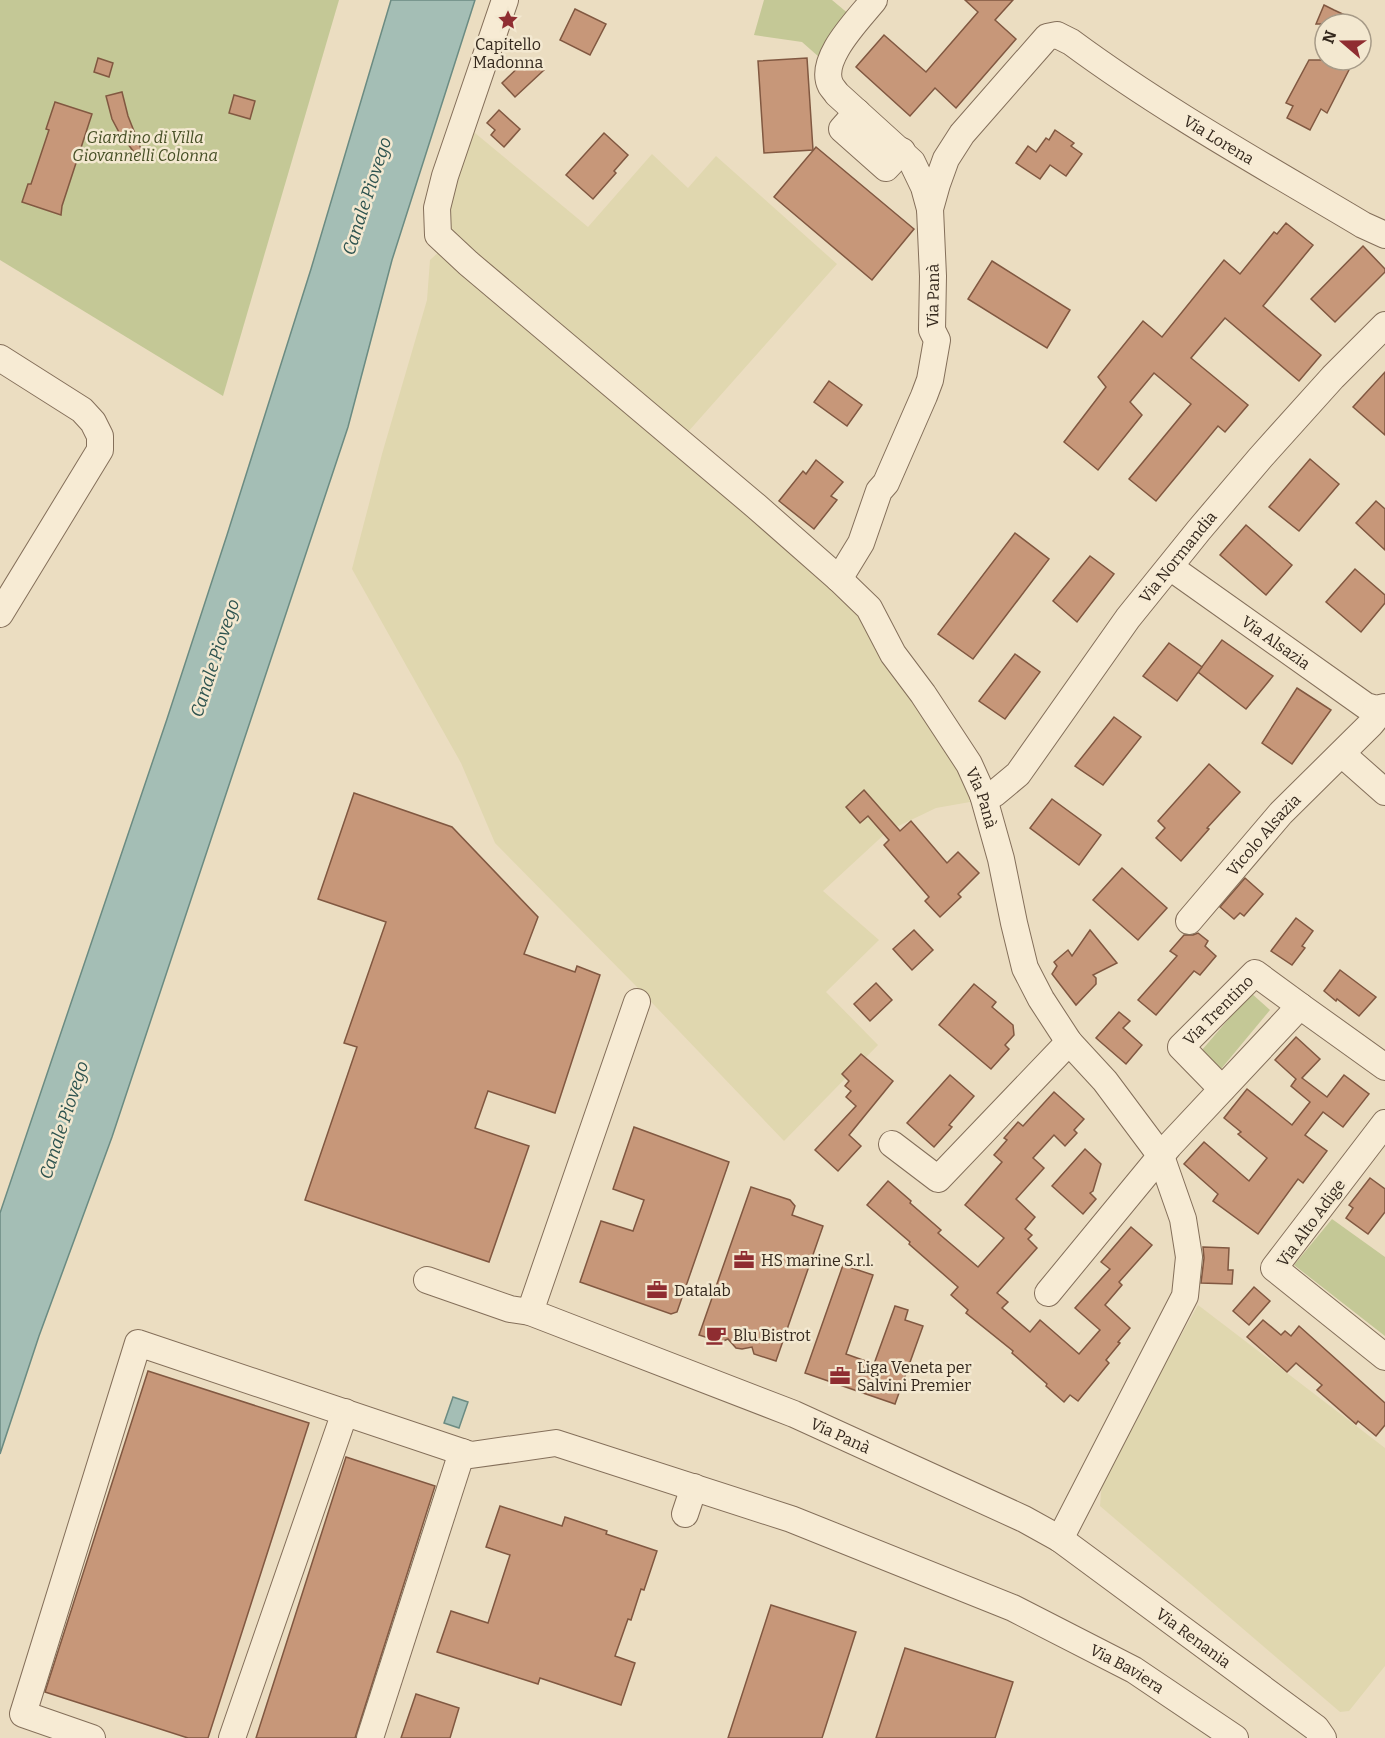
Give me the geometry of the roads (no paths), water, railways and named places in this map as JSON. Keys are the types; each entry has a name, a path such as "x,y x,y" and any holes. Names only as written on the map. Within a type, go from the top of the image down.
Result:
{"street":[{"name":"Via Panà","path":"427,1280 510,1309 530,1312 794,1414 1023,1519 1060,1539 1185,1296 1189,1257 1183,1219 1161,1156 1105,1082 1069,1042 1041,999 1025,968 1001,860 983,795 969,764 923,694 893,654 869,608 756,506 468,263 438,235 437,208 445,176 505,0"},
{"path":"874,0 833,55 828,76 831,86 912,162 924,187 930,209"},
{"name":"Via Panà","path":"839,579 861,543 879,491 886,483 930,380 938,340 932,330 933,276 930,209 946,159 962,134 1047,37 1057,35"},
{"name":"Via Lorena","path":"1057,35 1071,42 1147,96 1210,135 1385,236"},
{"name":"Via Normandia","path":"983,795 994,794 1018,774 1128,618 1199,530 1333,376 1385,325"},
{"path":"0,358 82,410 93,422 100,436 100,450 0,614"},
{"name":"Via Alsazia","path":"1170,567 1366,706 1380,708"},
{"name":"Vicolo Alsazia","path":"1189,921 1281,813 1371,724 1380,708"},
{"path":"1342,754 1385,792"},
{"name":"Via Trentino","path":"1222,1089 1181,1047 1255,973 1385,1067"},
{"path":"530,1312 637,1002"},
{"path":"1048,1293 1161,1156 1300,1006"},
{"path":"892,1144 938,1179 1069,1042"},
{"name":"Via Alto Adige","path":"1385,1123 1274,1268 1385,1357"},
{"path":"92,1738 23,1714 138,1342 466,1453 556,1443 694,1487 685,1514"},
{"path":"232,1738 345,1412"},
{"path":"370,1738 466,1453"},
{"name":"Via Baviera","path":"694,1487 791,1520 1013,1608 1134,1670 1235,1738"},
{"name":"Via Renania","path":"1060,1539 1317,1728 1323,1738"}],"water":[{"name":"Canale Piovego","path":"391,0 475,0 392,260 348,427 112,1137 39,1336 0,1454 0,1213 227,535 311,269"},
{"path":"453,1397 468,1402 459,1428 444,1423"}],"place":[{"name":"Capitello Madonna","path":"508,20"},
{"name":"HS marine S.r.l.","path":"744,1260"},
{"name":"Datalab","path":"657,1290"},
{"name":"Blu Bistrot","path":"716,1335"},
{"name":"Liga Veneta per Salvini Premier","path":"840,1376"}],"park label":[{"name":"Giardino di Villa Giovannelli Colonna","path":"145,146"}]}
